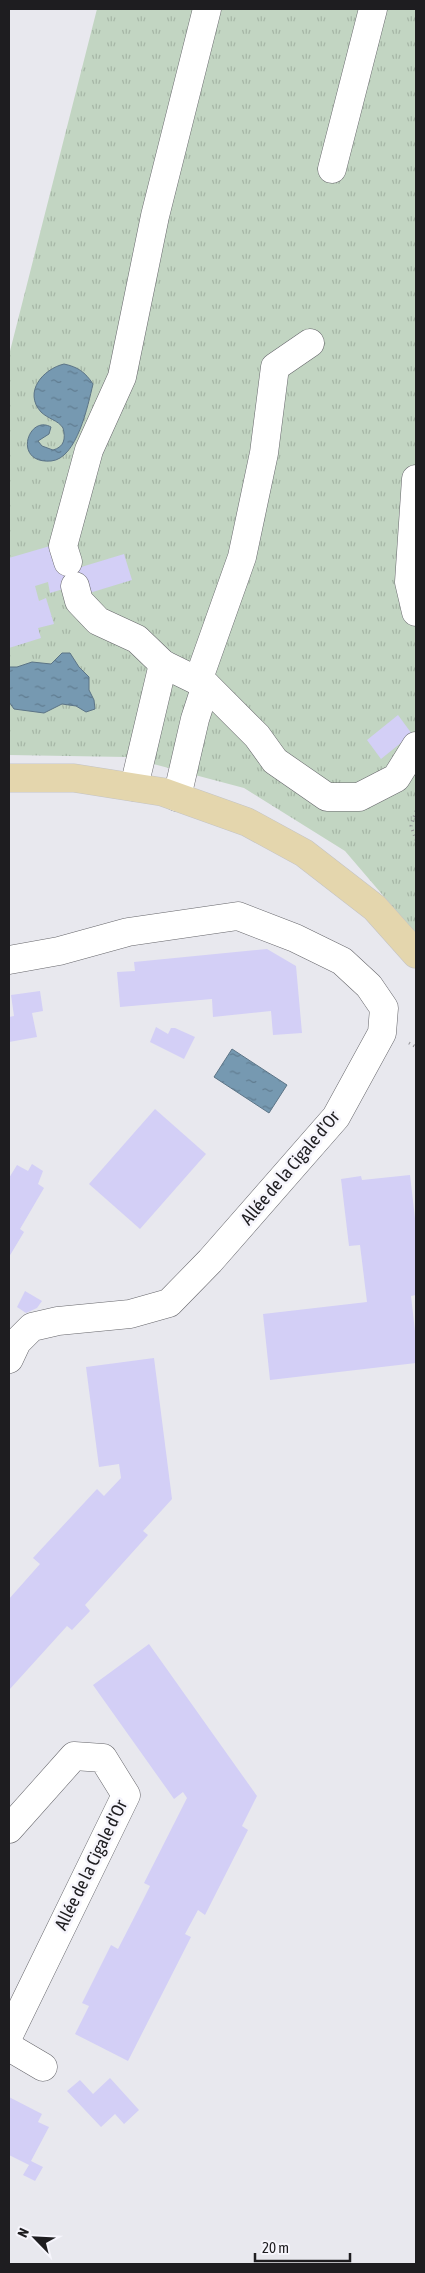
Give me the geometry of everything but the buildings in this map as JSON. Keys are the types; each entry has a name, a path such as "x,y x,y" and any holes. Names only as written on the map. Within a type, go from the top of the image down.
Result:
{"main road":[{"path":"9,778 74,778 163,792 248,822 304,853 374,908 416,954"}],"street":[{"path":"207,9 155,216 122,377 89,450 63,546 79,601 98,621 137,639 163,664 202,683 257,736 275,761 327,797 359,797 396,778 416,746"},
{"path":"332,169 373,9"},
{"path":"177,797 202,683 242,557 264,452 275,367 310,343"},
{"path":"416,480 409,582 416,612"},
{"path":"134,787 163,664"},
{"name":"Allée de la Cigale d'Or","path":"9,960 59,951 128,932 238,916 295,938 342,961 369,986 384,1008 382,1033 336,1117 210,1262 169,1303 130,1314 58,1320 32,1326 17,1342 9,1359"},
{"name":"Allée de la Cigale d'Or","path":"9,1829 74,1756 103,1758 126,1795 9,2035"},
{"path":"9,2047 43,2067"}],"path":[{"path":"416,811 411,826 416,840"}],"green space":[{"path":"97,9 416,9 416,934 345,851 244,788 127,757 9,755 9,355"}],"water":[{"path":"64,364 81,371 93,384 88,405 80,430 68,451 60,458 51,461 39,460 31,455 28,448 28,440 36,427 43,425 51,427 49,434 38,441 42,446 53,450 62,445 64,436 61,425 41,412 36,404 34,397 35,389 43,376"},
{"path":"62,653 70,653 79,667 89,677 89,690 94,700 95,709 86,712 76,706 62,704 44,713 14,709 9,702 9,667 17,667 32,662 51,664"},
{"path":"232,1049 287,1085 269,1113 214,1077"}]}
